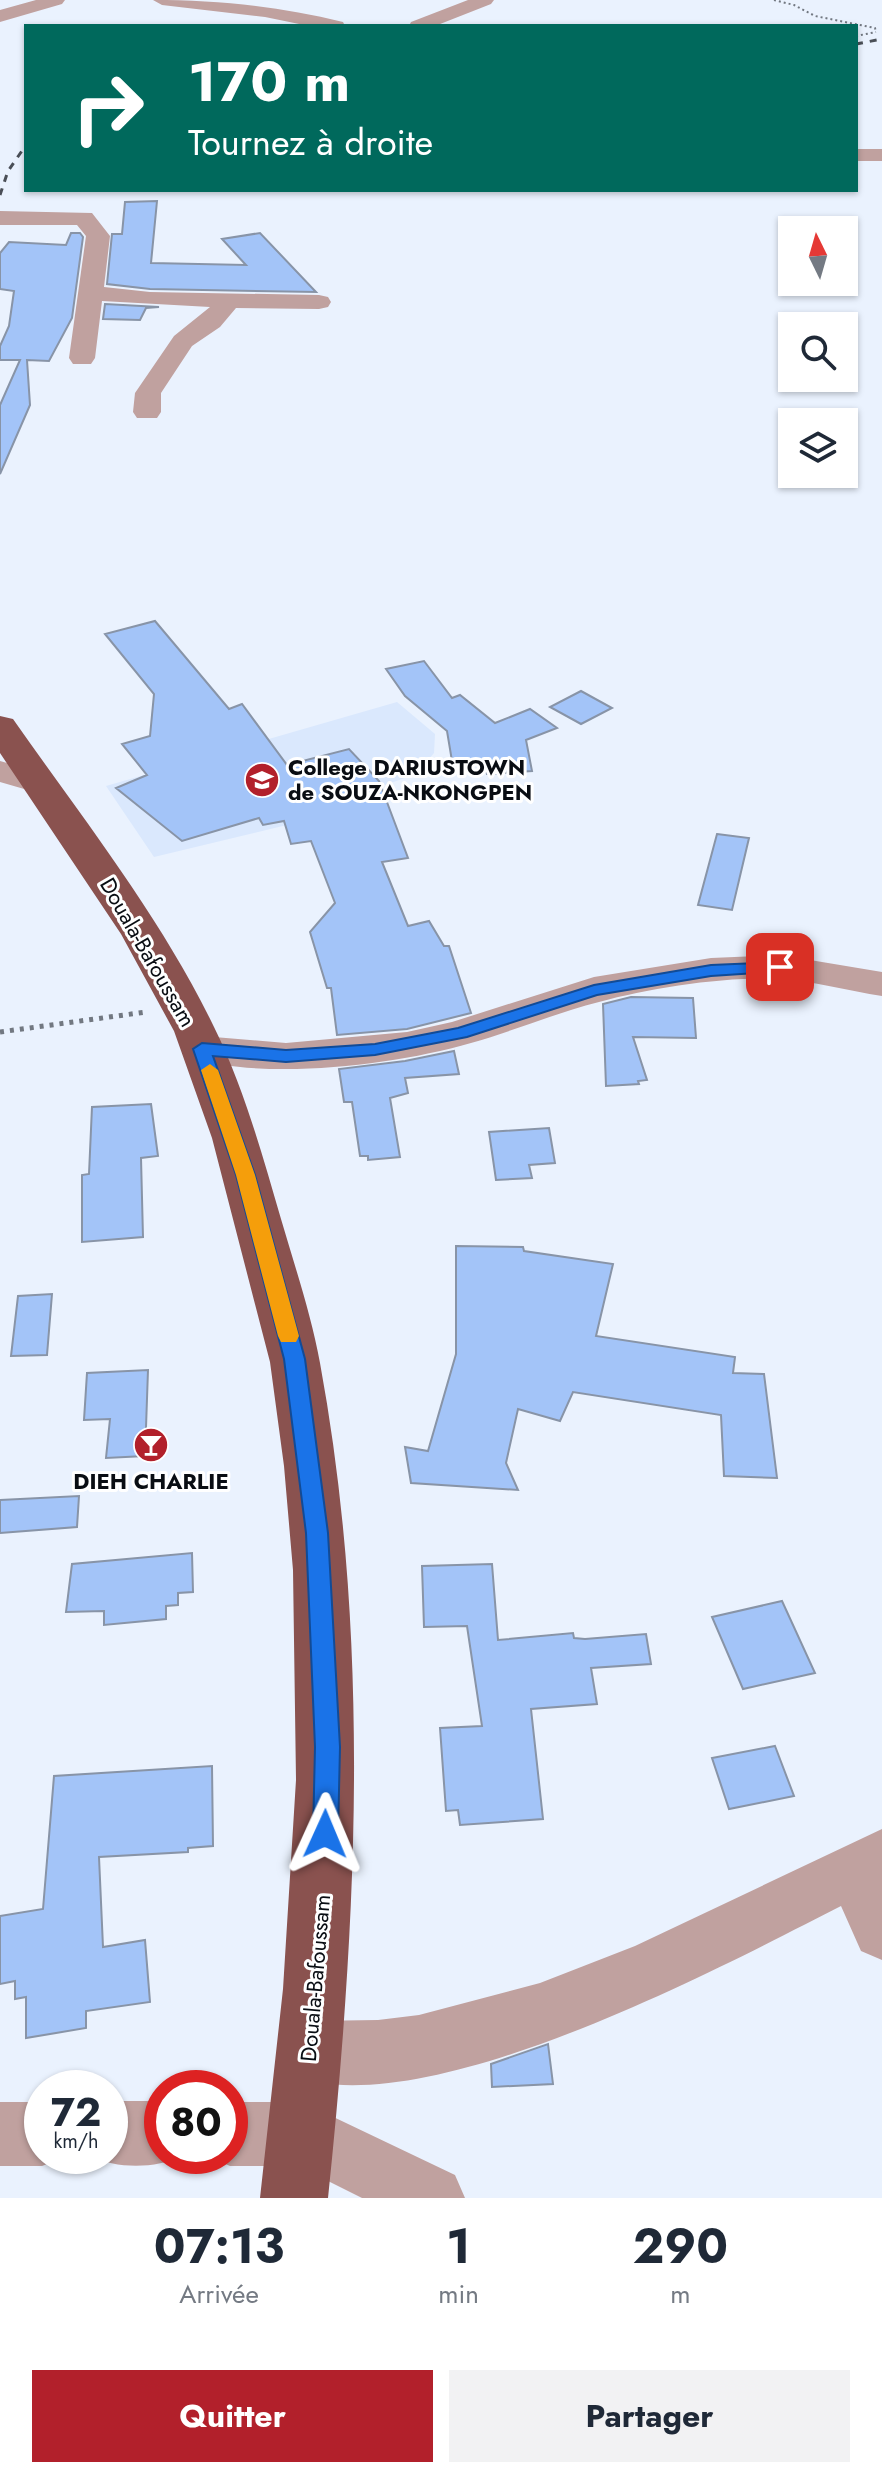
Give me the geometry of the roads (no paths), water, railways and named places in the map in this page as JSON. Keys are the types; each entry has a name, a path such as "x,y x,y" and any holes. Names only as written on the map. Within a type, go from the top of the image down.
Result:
{"highway":[{"name":"Douala-Bafoussam","path":"0,727 19,777 111,887 192,1028 246,1175 294,1359 317,1533 327,1747 325,1863 294,2198"}],"street":[{"path":"0,16 56,0"},
{"path":"162,0 265,11 327,24"},
{"path":"423,24 485,0"},
{"path":"858,155 882,155"},
{"path":"25,217 38,192"},
{"path":"0,218 84,218 98,236 82,358"},
{"path":"91,293 150,299 319,302"},
{"path":"147,412 148,393 183,341 211,322 230,300"},
{"path":"192,1028 286,1056 407,1045 460,1033 594,990 711,970 780,967 882,984"},
{"path":"309,2052 376,2052 420,2046 579,2000 676,1957 874,1860"},
{"path":"874,1860 863,1888 882,1931"},
{"path":"0,2134 24,2134"},
{"path":"248,2134 302,2134 432,2198"}],"railway":[{"path":"858,44 882,39"},
{"path":"0,195 8,171 24,148"}],"place":[{"name":"College DARIUSTOWN de SOUZA-NKONGPEN","path":"262,780"},
{"name":"DIEH CHARLIE","path":"151,1445"}]}
